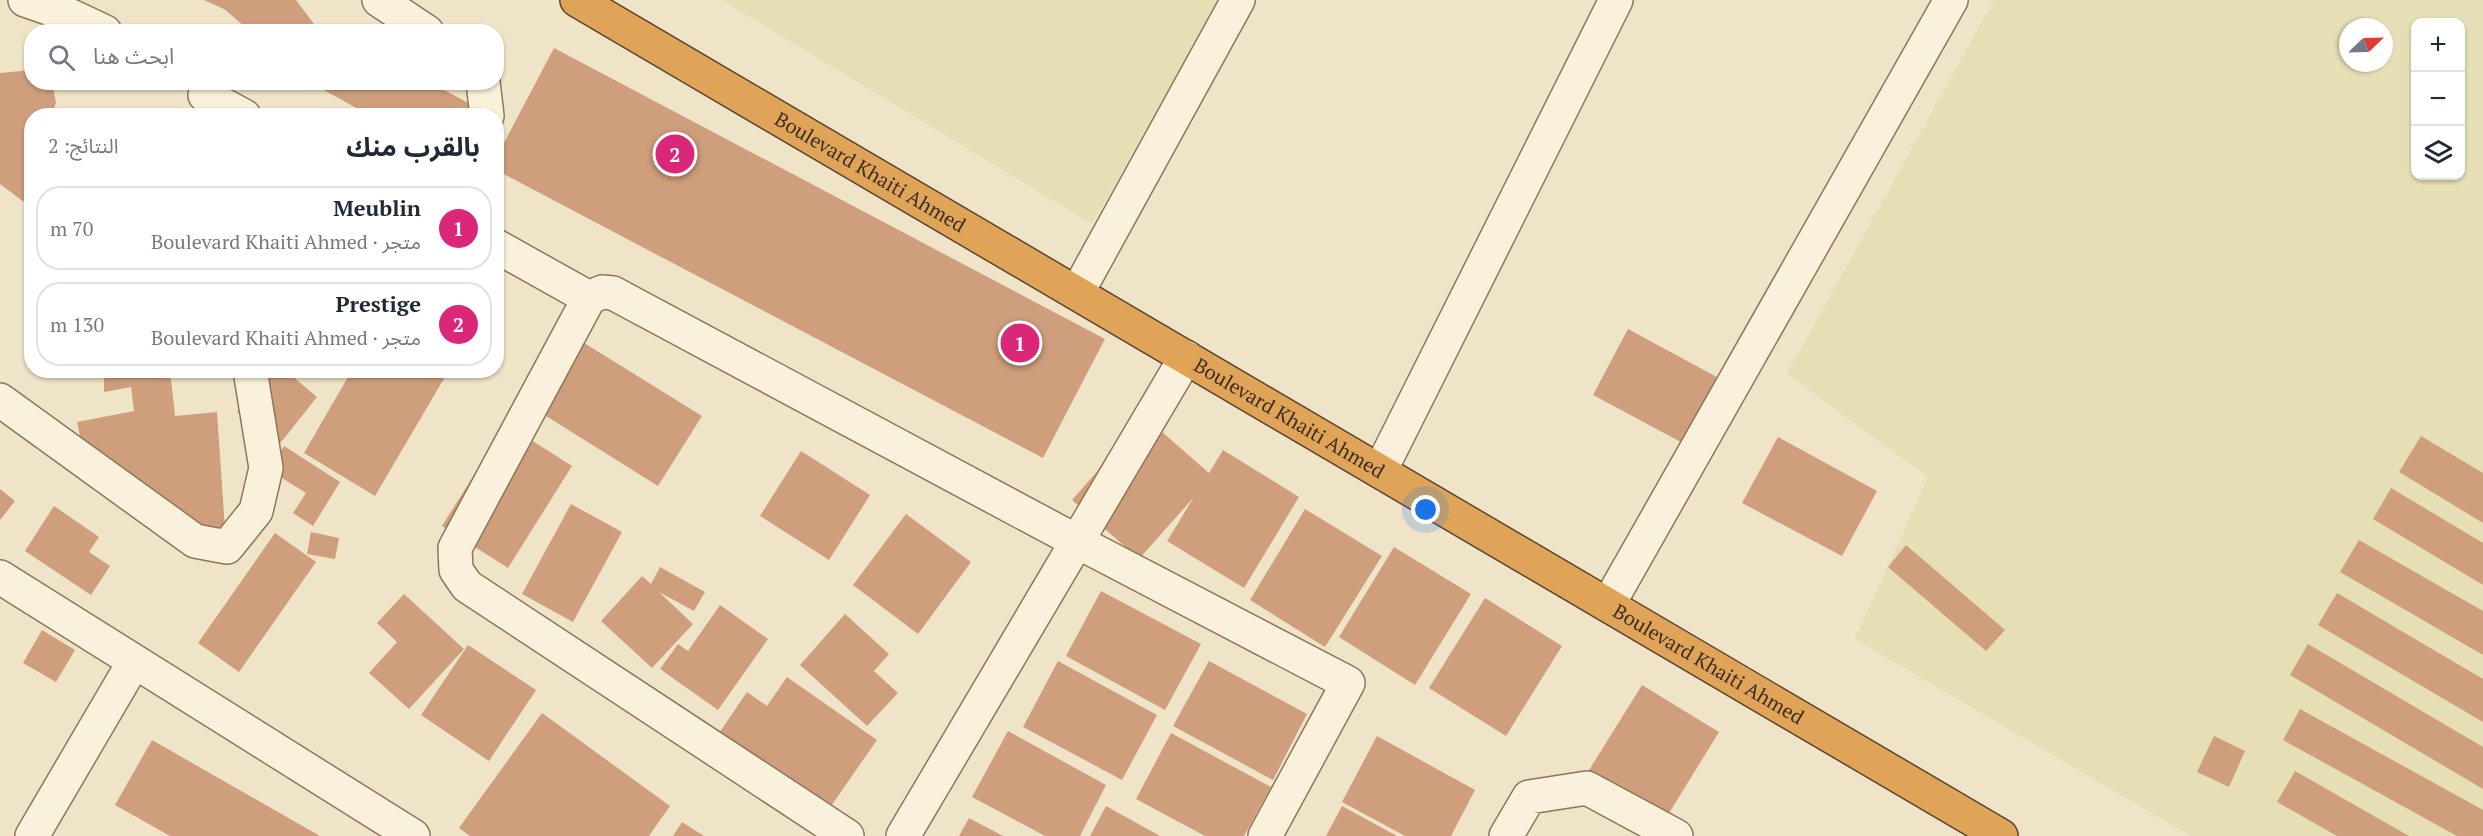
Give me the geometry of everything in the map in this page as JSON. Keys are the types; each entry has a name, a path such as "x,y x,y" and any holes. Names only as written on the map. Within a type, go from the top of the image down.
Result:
{"highway":[{"name":"Boulevard Khaiti Ahmed","path":"577,0 2001,836"}],"street":[{"path":"25,0 88,24"},
{"path":"379,0 415,24"},
{"path":"1077,294 1238,0"},
{"path":"1380,471 1616,0"},
{"path":"1608,605 1951,0"},
{"path":"484,90 486,108"},
{"path":"201,98 225,108"},
{"path":"504,250 589,298"},
{"path":"847,836 467,586 456,570 455,548 589,298 602,292 613,293 1076,541 1348,683 1265,836"},
{"path":"903,836 1186,357"},
{"path":"0,400 195,542 227,547 256,511 266,468 251,378"},
{"path":"0,577 412,836"},
{"path":"37,834 134,662"},
{"path":"1506,836 1529,798 1587,788 1676,836"}],"shaded area":[{"path":"722,0 1219,0 1092,224"},
{"path":"1994,0 2483,0 2483,836 2191,836 1855,639 1928,477 1787,374"}],"building":[{"path":"204,0 296,0 314,24 242,24 224,9"},
{"path":"554,48 1105,339 1043,458 504,174 504,143"},
{"path":"24,71 24,90 54,90 56,103 54,108 24,108 24,202 0,184 0,73"},
{"path":"324,90 444,90 474,106 473,108 356,108"},
{"path":"1628,329 1728,383 1692,448 1593,395"},
{"path":"568,333 702,416 658,486 530,406"},
{"path":"104,378 171,378 175,416 217,412 225,529 184,528 82,446 77,422 134,411 131,387 104,392"},
{"path":"264,378 294,378 317,397 278,446 237,412"},
{"path":"347,378 444,378 375,496 304,453"},
{"path":"1145,417 1209,473 1223,450 1299,497 1244,588 1167,541 1194,497 1139,559 1072,500"},
{"path":"506,424 572,466 508,568 442,526"},
{"path":"2421,436 2483,473 2483,523 2399,472"},
{"path":"1778,437 1877,491 1842,556 1742,503"},
{"path":"284,446 340,482 313,526 293,513 306,493 269,470"},
{"path":"801,451 870,495 829,560 760,516"},
{"path":"2391,488 2483,543 2483,585 2373,519"},
{"path":"0,489 15,501 0,520"},
{"path":"571,504 622,532 573,622 522,594"},
{"path":"54,506 99,537 89,552 110,566 91,595 25,551"},
{"path":"1305,509 1382,556 1325,647 1250,600"},
{"path":"906,514 971,562 918,634 853,585"},
{"path":"311,532 339,538 335,559 307,554"},
{"path":"275,533 316,562 239,672 198,643"},
{"path":"2359,540 2483,611 2483,655 2340,572"},
{"path":"1906,545 2005,630 1986,651 1888,567"},
{"path":"1394,547 1471,594 1415,685 1339,637"},
{"path":"660,567 705,592 694,611 659,592 693,624 652,668 601,621 642,576 651,584"},
{"path":"1101,591 1201,644 1165,710 1066,656"},
{"path":"2337,593 2483,679 2483,722 2318,625"},
{"path":"404,594 464,649 409,709 369,673 397,642 377,623"},
{"path":"1485,598 1562,646 1506,736 1429,688"},
{"path":"720,605 768,639 718,710 660,669 678,644 688,651"},
{"path":"845,614 889,654 874,671 898,693 867,726 800,665"},
{"path":"42,630 75,650 56,682 23,663"},
{"path":"2308,644 2483,747 2483,789 2290,675"},
{"path":"468,645 536,690 489,761 421,715"},
{"path":"1058,661 1157,715 1122,780 1023,727"},
{"path":"1209,661 1307,714 1273,780 1173,726"},
{"path":"787,677 877,740 822,819 711,745 747,692 767,706"},
{"path":"1642,685 1719,732 1663,823 1586,775"},
{"path":"2300,709 2483,810 2483,836 2457,836 2283,740"},
{"path":"542,713 670,806 649,836 470,836 459,828"},
{"path":"1008,731 1106,785 1080,836 1045,836 972,797"},
{"path":"1171,733 1271,787 1244,836 1205,836 1136,799"},
{"path":"1377,736 1475,790 1451,836 1405,836 1342,802"},
{"path":"2214,736 2245,751 2229,787 2197,772"},
{"path":"152,740 320,836 170,836 115,805"},
{"path":"2295,771 2409,836 2337,836 2277,802"},
{"path":"1106,806 1160,836 1090,836"},
{"path":"1342,806 1397,836 1326,836"},
{"path":"969,818 1003,836 959,836"},
{"path":"682,822 704,836 673,836"}],"place":[{"name":"Prestige","path":"675,154"},
{"name":"Meublin","path":"1020,343"}]}
